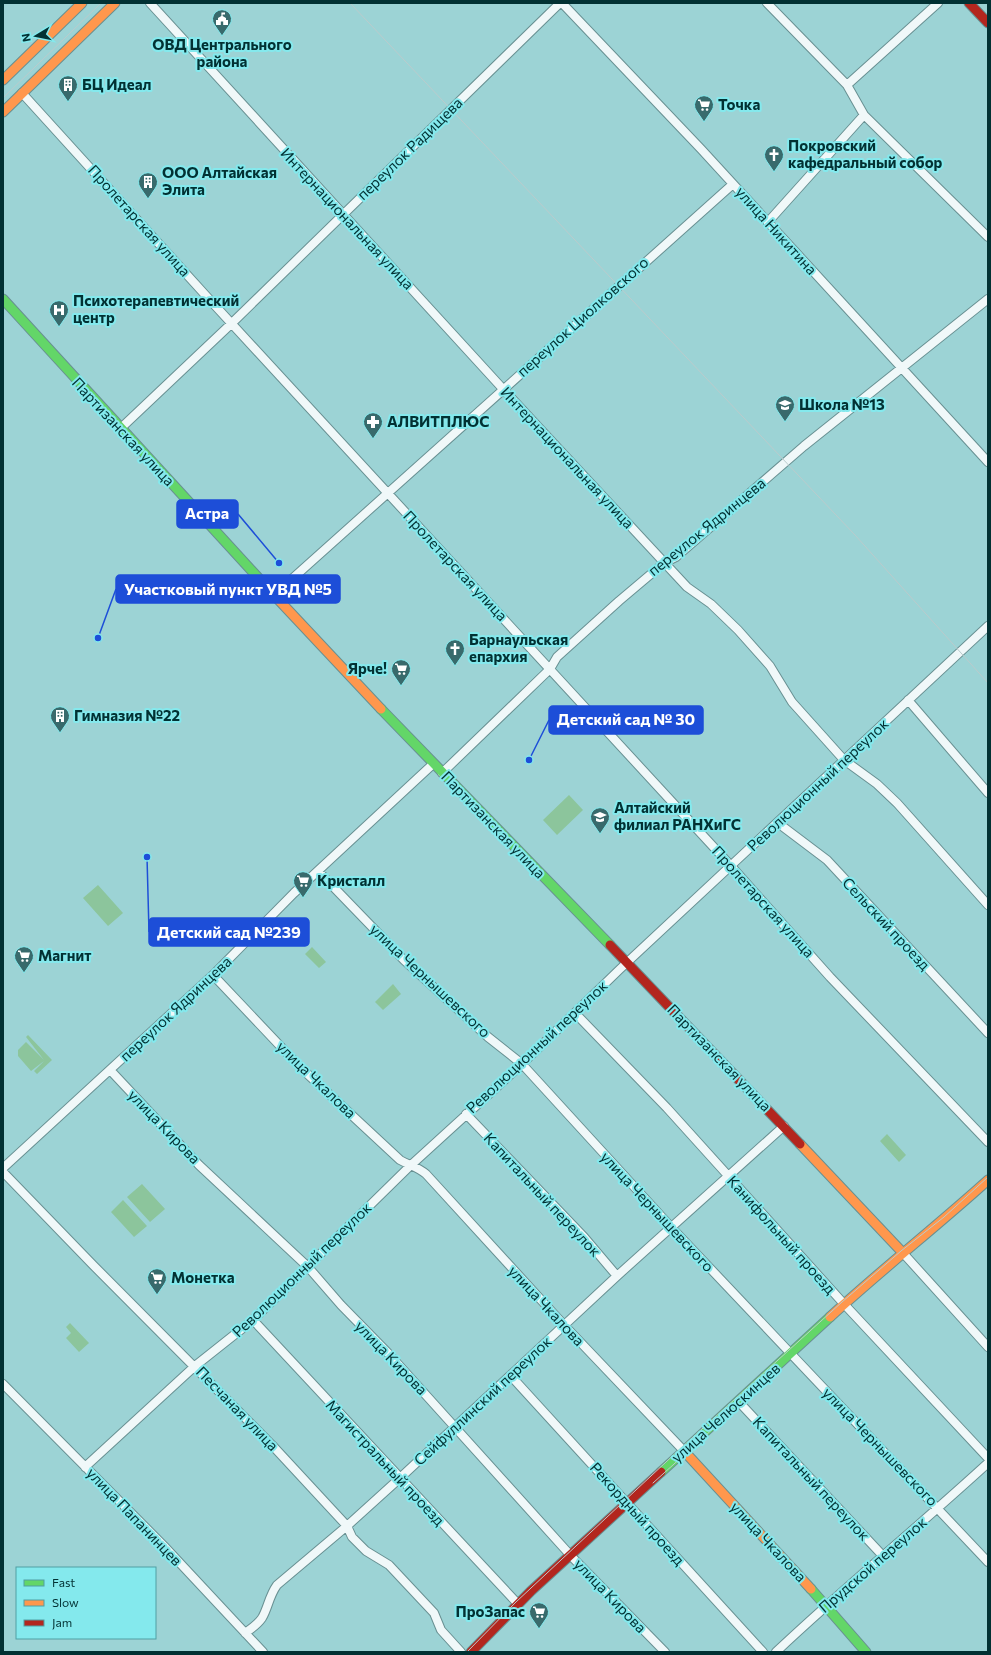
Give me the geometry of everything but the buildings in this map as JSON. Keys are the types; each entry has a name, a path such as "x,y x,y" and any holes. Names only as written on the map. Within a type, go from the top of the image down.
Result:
{"main road":[{"path":"4,76 50,44 82,3"},
{"path":"3,112 115,3"},
{"path":"969,3 988,23"},
{"path":"50,44 61,56"},
{"name":"Партизанская улица","path":"3,299 274,595 433,764 627,962 903,1253"},
{"name":"улица Челюскинцев","path":"471,1652 518,1604 570,1555 739,1402 844,1304 903,1253 946,1220 988,1180"},
{"name":"улица Чкалова","path":"684,1451 826,1605 866,1652"}],"street":[{"name":"Интернациональная улица","path":"150,3 664,563 687,587 711,604 738,630 770,666 792,702 844,760 877,784 897,803 988,905"},
{"name":"переулок Радищева","path":"121,428 232,323 561,3"},
{"name":"улица Никитина","path":"561,3 733,184 988,462"},
{"path":"767,3 847,85 864,114 988,237"},
{"path":"847,85 938,3"},
{"name":"Пролетарская улица","path":"22,93 550,668 830,976 988,1142"},
{"path":"768,222 864,114"},
{"name":"переулок Циолковского","path":"274,595 733,184"},
{"name":"переулок Ядринцева","path":"442,773 550,668 557,658 619,601 664,563 676,557 804,446 988,299"},
{"name":"Революционный переулок","path":"85,1466 195,1366 253,1320 410,1166 522,1064 627,962 988,626"},
{"path":"908,700 988,793"},
{"name":"переулок Ядринцева","path":"3,1168 213,975 294,893 433,764"},
{"name":"Сельский проезд","path":"778,823 827,860 988,1033"},
{"name":"улица Чернышевского","path":"318,871 404,960 488,1037 522,1064 671,1227 939,1508 988,1562"},
{"name":"улица Чкалова","path":"213,975 301,1068 400,1160 410,1166 420,1169 426,1174 564,1325 684,1451"},
{"name":"Канифольный проезд","path":"575,1012 667,1108 844,1304 988,1458"},
{"name":"улица Кирова","path":"110,1071 199,1165 308,1267 340,1306 388,1353 570,1555 665,1652"},
{"name":"Капитальный переулок","path":"466,1114 584,1237 617,1276"},
{"name":"Сейфуллинский переулок","path":"245,1633 263,1616 270,1594 277,1585 347,1526 456,1427 617,1276 784,1126"},
{"name":"Песчаная улица","path":"3,1172 272,1445 347,1526 352,1536 366,1551 389,1565 434,1613 441,1630 461,1652"},
{"name":"Партизанская улица","path":"903,1253 988,1347"},
{"name":"Магистральный проезд","path":"253,1320 518,1604"},
{"name":"Рекордный проезд","path":"511,1376 762,1652"},
{"name":"улица Папанинцев","path":"3,1384 164,1546 263,1652"},
{"name":"Капитальный переулок","path":"739,1402 883,1556"},
{"name":"Прудской переулок","path":"776,1652 826,1605 939,1508 988,1463"}],"green space":[{"path":"569,795 583,810 557,835 543,820"},
{"path":"98,885 123,913 108,926 83,898"},
{"path":"312,947 326,962 319,968 305,954"},
{"path":"393,984 401,994 383,1010 375,1002"},
{"path":"28,1035 52,1060 37,1074 34,1071 44,1061 31,1071 18,1056 18,1050 26,1042 44,1060 26,1037"},
{"path":"887,1134 906,1155 899,1162 880,1141"},
{"path":"142,1184 165,1209 150,1222 127,1197"},
{"path":"123,1200 147,1226 134,1237 111,1212"},
{"path":"70,1323 89,1343 79,1352 66,1338 71,1333 66,1327"}],"tram line":[{"path":"3,98 101,3"},
{"path":"350,3 855,535 988,683"},
{"path":"467,1652 516,1602 681,1448 842,1302 901,1251 944,1217 988,1177"},
{"path":"653,1483 768,1379"}],"traffic: fast":[{"path":"3,299 274,595"},
{"path":"381,709 610,945"},
{"path":"661,1472 830,1317"},
{"path":"811,1589 866,1652"}],"traffic: slow":[{"path":"3,80 82,3"},
{"path":"3,112 115,3"},
{"path":"274,595 381,709"},
{"path":"800,1144 903,1253"},
{"path":"830,1317 988,1180"},
{"path":"684,1451 811,1589"}],"traffic: jam":[{"path":"969,3 988,23"},
{"path":"610,945 800,1144"},
{"path":"471,1652 531,1591 661,1472"}],"place":[{"name":"ОВД Центрального района","path":"222,36"},
{"name":"БЦ Идеал","path":"68,102"},
{"name":"Точка","path":"704,122"},
{"name":"Покровский кафедральный собор","path":"774,172"},
{"name":"ООО Алтайская Элита","path":"148,199"},
{"name":"Психотерапевтический центр","path":"59,327"},
{"name":"Школа №13","path":"785,422"},
{"name":"АЛВИТПЛЮС","path":"373,439"},
{"name":"Астра","path":"279,563"},
{"name":"Участковый пункт УВД №5","path":"98,638"},
{"name":"Барнаульская епархия","path":"455,666"},
{"name":"Ярче!","path":"401,686"},
{"name":"Гимназия №22","path":"60,733"},
{"name":"Детский сад № 30","path":"529,760"},
{"name":"Алтайский филиал РАНХиГС","path":"600,834"},
{"name":"Детский сад №239","path":"147,857"},
{"name":"Кристалл","path":"303,898"},
{"name":"Магнит","path":"24,973"},
{"name":"Монетка","path":"157,1295"},
{"name":"ПроЗапас","path":"539,1629"}]}
